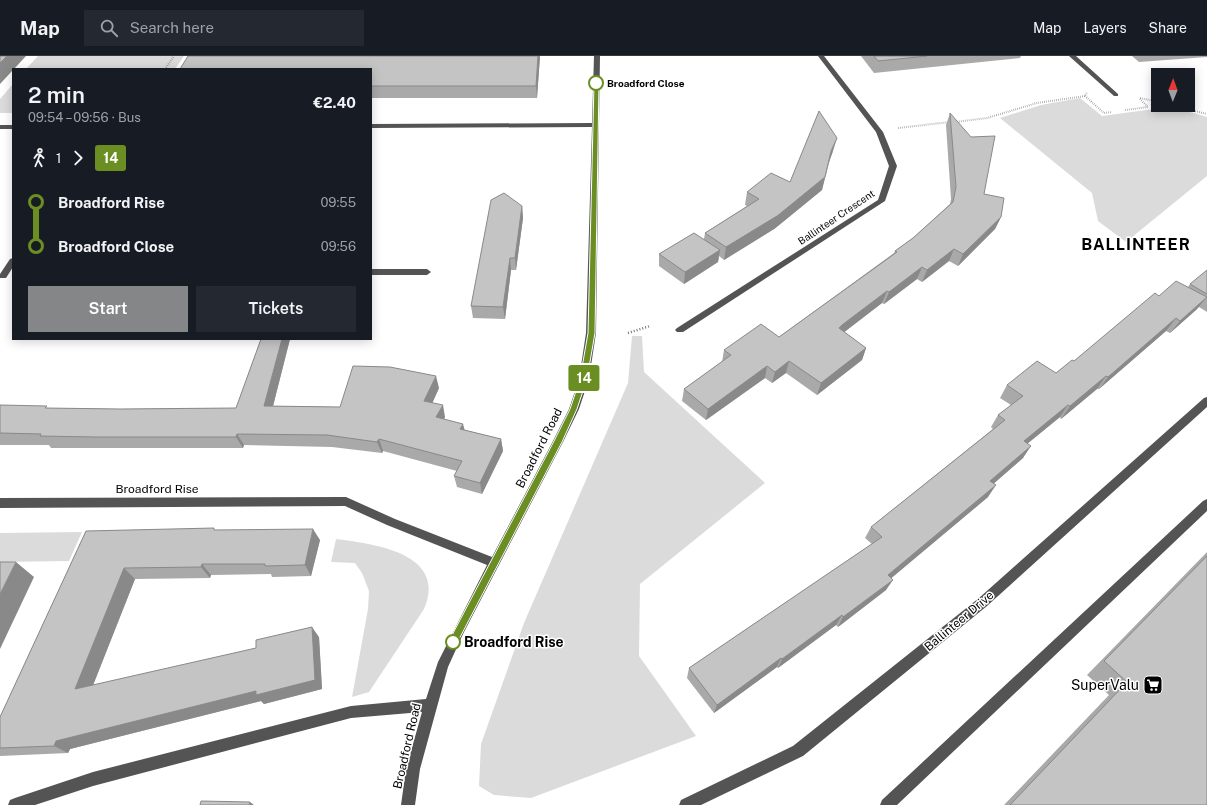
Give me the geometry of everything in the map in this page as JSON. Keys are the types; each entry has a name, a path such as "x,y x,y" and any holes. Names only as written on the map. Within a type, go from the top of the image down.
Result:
{"street":[{"name":"Broadford Road","path":"408,805 414,769 430,705 444,660 558,442 574,409 584,379 591,333 597,56"},
{"name":"Ballinteer Crescent","path":"680,330 881,201 893,166 879,132 821,56"},
{"path":"1072,56 1116,94"},
{"path":"372,126 596,125"},
{"path":"0,127 12,127"},
{"path":"1,276 12,262"},
{"path":"372,272 427,272"},
{"path":"1,276 12,276"},
{"name":"Ballinteer Drive","path":"686,805 798,752 983,602 1207,401"},
{"name":"Broadford Rise","path":"0,503 346,502 391,522 495,563"},
{"path":"887,805 1207,504"},
{"path":"15,805 93,779 351,712 430,705"}],"path":[{"path":"166,68 174,56"},
{"path":"892,129 987,118 1037,103 1085,96 1087,91"},
{"path":"1139,98 1151,101"},
{"path":"1195,111 1207,114"},
{"path":"628,333 650,326"}],"shaded area":[{"path":"38,56 184,56 176,68 27,68"},
{"path":"12,85 12,113 0,113 0,99"},
{"path":"1080,98 1102,116 1151,109 1151,112 1190,112 1207,117 1207,176 1126,242 1098,221 1092,193 1000,118 1041,105"},
{"path":"632,336 642,336 644,372 765,483 640,584 639,656 696,736 531,798 494,795 479,786 481,744 524,623 628,383"},
{"path":"82,532 69,561 0,562 0,533"},
{"path":"336,539 369,544 403,555 417,564 426,575 429,590 424,609 369,692 352,697 368,609 369,591 362,573 355,563 331,562"}],"building":[{"path":"0,56 7,56 0,63"},
{"path":"188,56 538,56 536,86 372,86 372,68 181,68"},
{"path":"874,56 927,56 878,61"},
{"path":"819,111 837,138 831,151 825,177 776,217 777,216 726,247 705,233 759,199 747,192 771,173 790,182"},
{"path":"950,113 971,137 995,136 984,194 1004,198 1001,217 963,254 954,249 927,270 922,267 842,325 839,328 866,348 821,383 789,361 775,372 767,366 708,409 684,389 731,355 724,350 761,324 779,337 897,252 895,251 913,238 953,202 956,187"},
{"path":"504,193 522,206 515,258 510,258 503,307 471,306 491,200"},
{"path":"694,233 720,250 685,272 659,254"},
{"path":"1207,270 1207,294 1190,284"},
{"path":"1176,281 1207,297 1180,321 1176,318 1108,377 1106,376 1024,441 1031,446 990,481 996,485 888,575 893,580 843,617 842,615 782,659 781,658 717,705 689,668 882,537 871,527 1005,420 998,415 1023,396 1007,385 1037,361 1056,373 1072,360 1074,361 1155,293 1159,296"},
{"path":"261,340 282,340 264,406 340,407 353,366 390,367 436,376 424,401 443,405 436,417 463,424 460,429 501,439 480,483 454,476 462,461 379,439 377,442 327,435 237,434 236,437 96,437 40,436 41,434 0,433 0,405 47,406 45,408 120,409 236,408"},
{"path":"214,528 214,530 313,529 305,565 265,566 265,564 202,564 201,567 124,568 75,689 256,648 256,640 312,627 315,680 256,695 256,691 56,741 54,746 0,748 0,717 86,531"},
{"name":"SuperValu","path":"1207,556 1207,805 1010,805 1127,682 1104,661"},
{"path":"0,562 16,562 0,594"},
{"path":"201,801 250,802 249,805 200,805"}],"bus line":[{"name":"14","path":"453,642 558,442 574,409 584,379 591,333 596,83"}],"place":[{"name":"Broadford Close","path":"596,83"},
{"name":"Broadford Rise","path":"453,642"},
{"name":"SuperValu","path":"1153,685"}],"district":[{"name":"BALLINTEER","path":"1136,244"}]}
